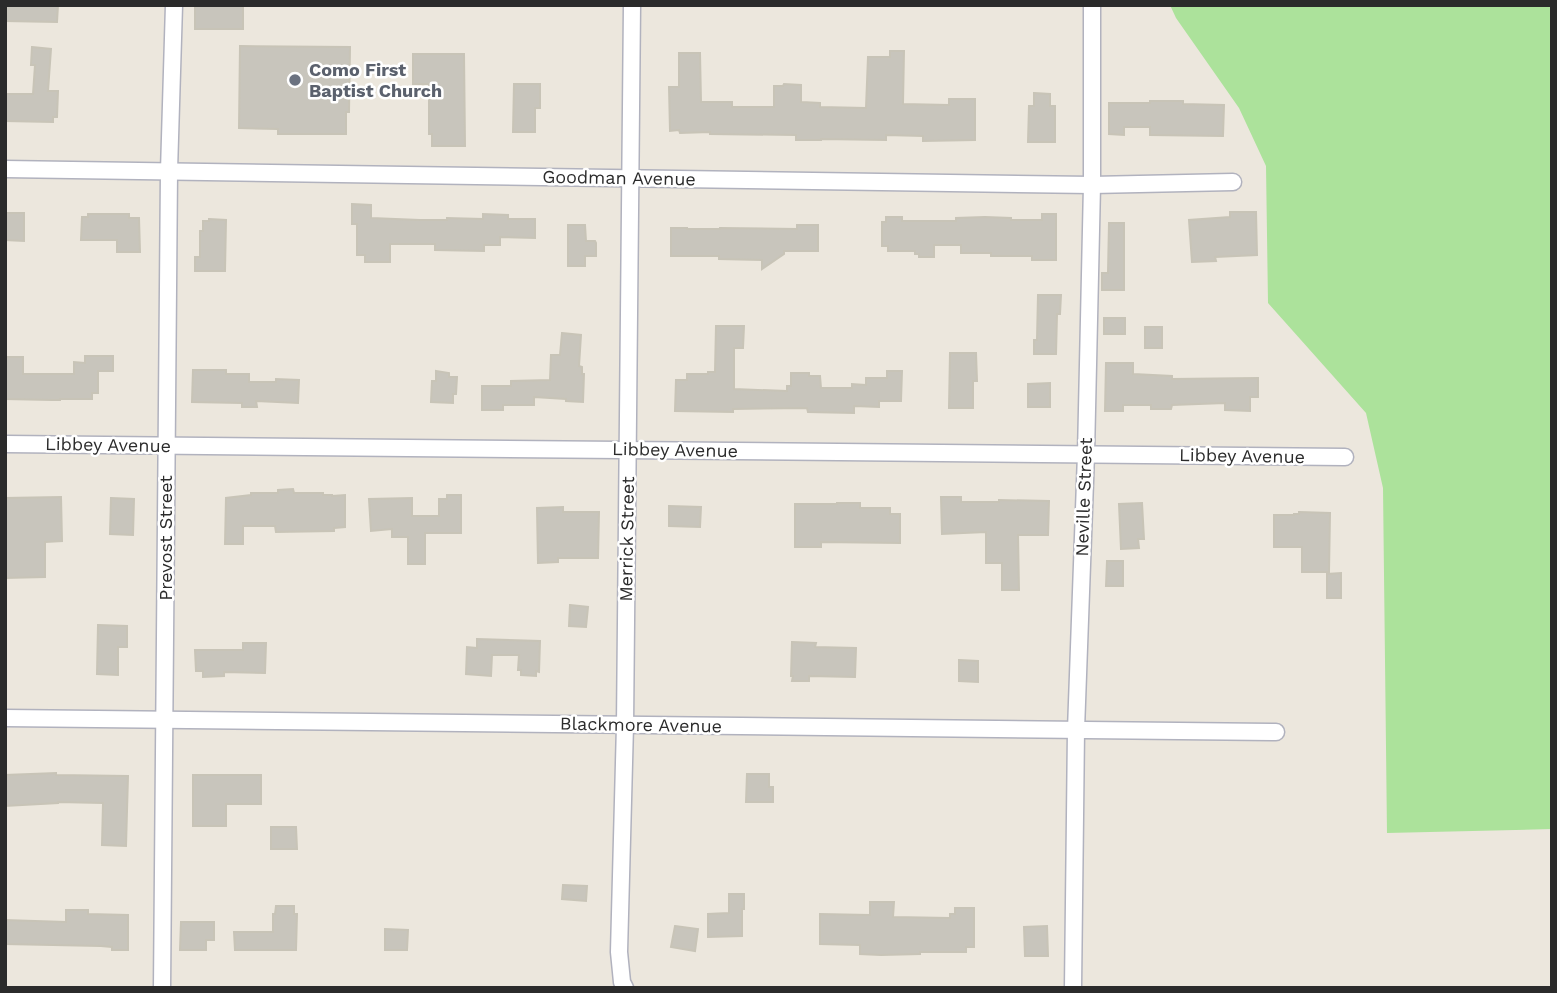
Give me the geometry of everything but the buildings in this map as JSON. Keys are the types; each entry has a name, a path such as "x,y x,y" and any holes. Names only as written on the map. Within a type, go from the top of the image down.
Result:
{"street":[{"name":"Prevost Street","path":"162,988 169,172 174,5"},
{"name":"Merrick Street","path":"625,988 622,982 620,952 625,725 632,5"},
{"name":"Neville Street","path":"1073,988 1076,730 1092,185 1092,5"},
{"name":"Goodman Avenue","path":"5,169 1092,185 1233,183"},
{"name":"Libbey Avenue","path":"5,444 1345,457"},
{"name":"Blackmore Avenue","path":"5,718 1276,732"}],"green space":[{"path":"1170,5 1552,5 1552,829 1387,833 1383,488 1366,413 1268,303 1266,166 1239,108 1176,18"}],"place":[{"name":"Como First Baptist Church","path":"295,80"}]}
